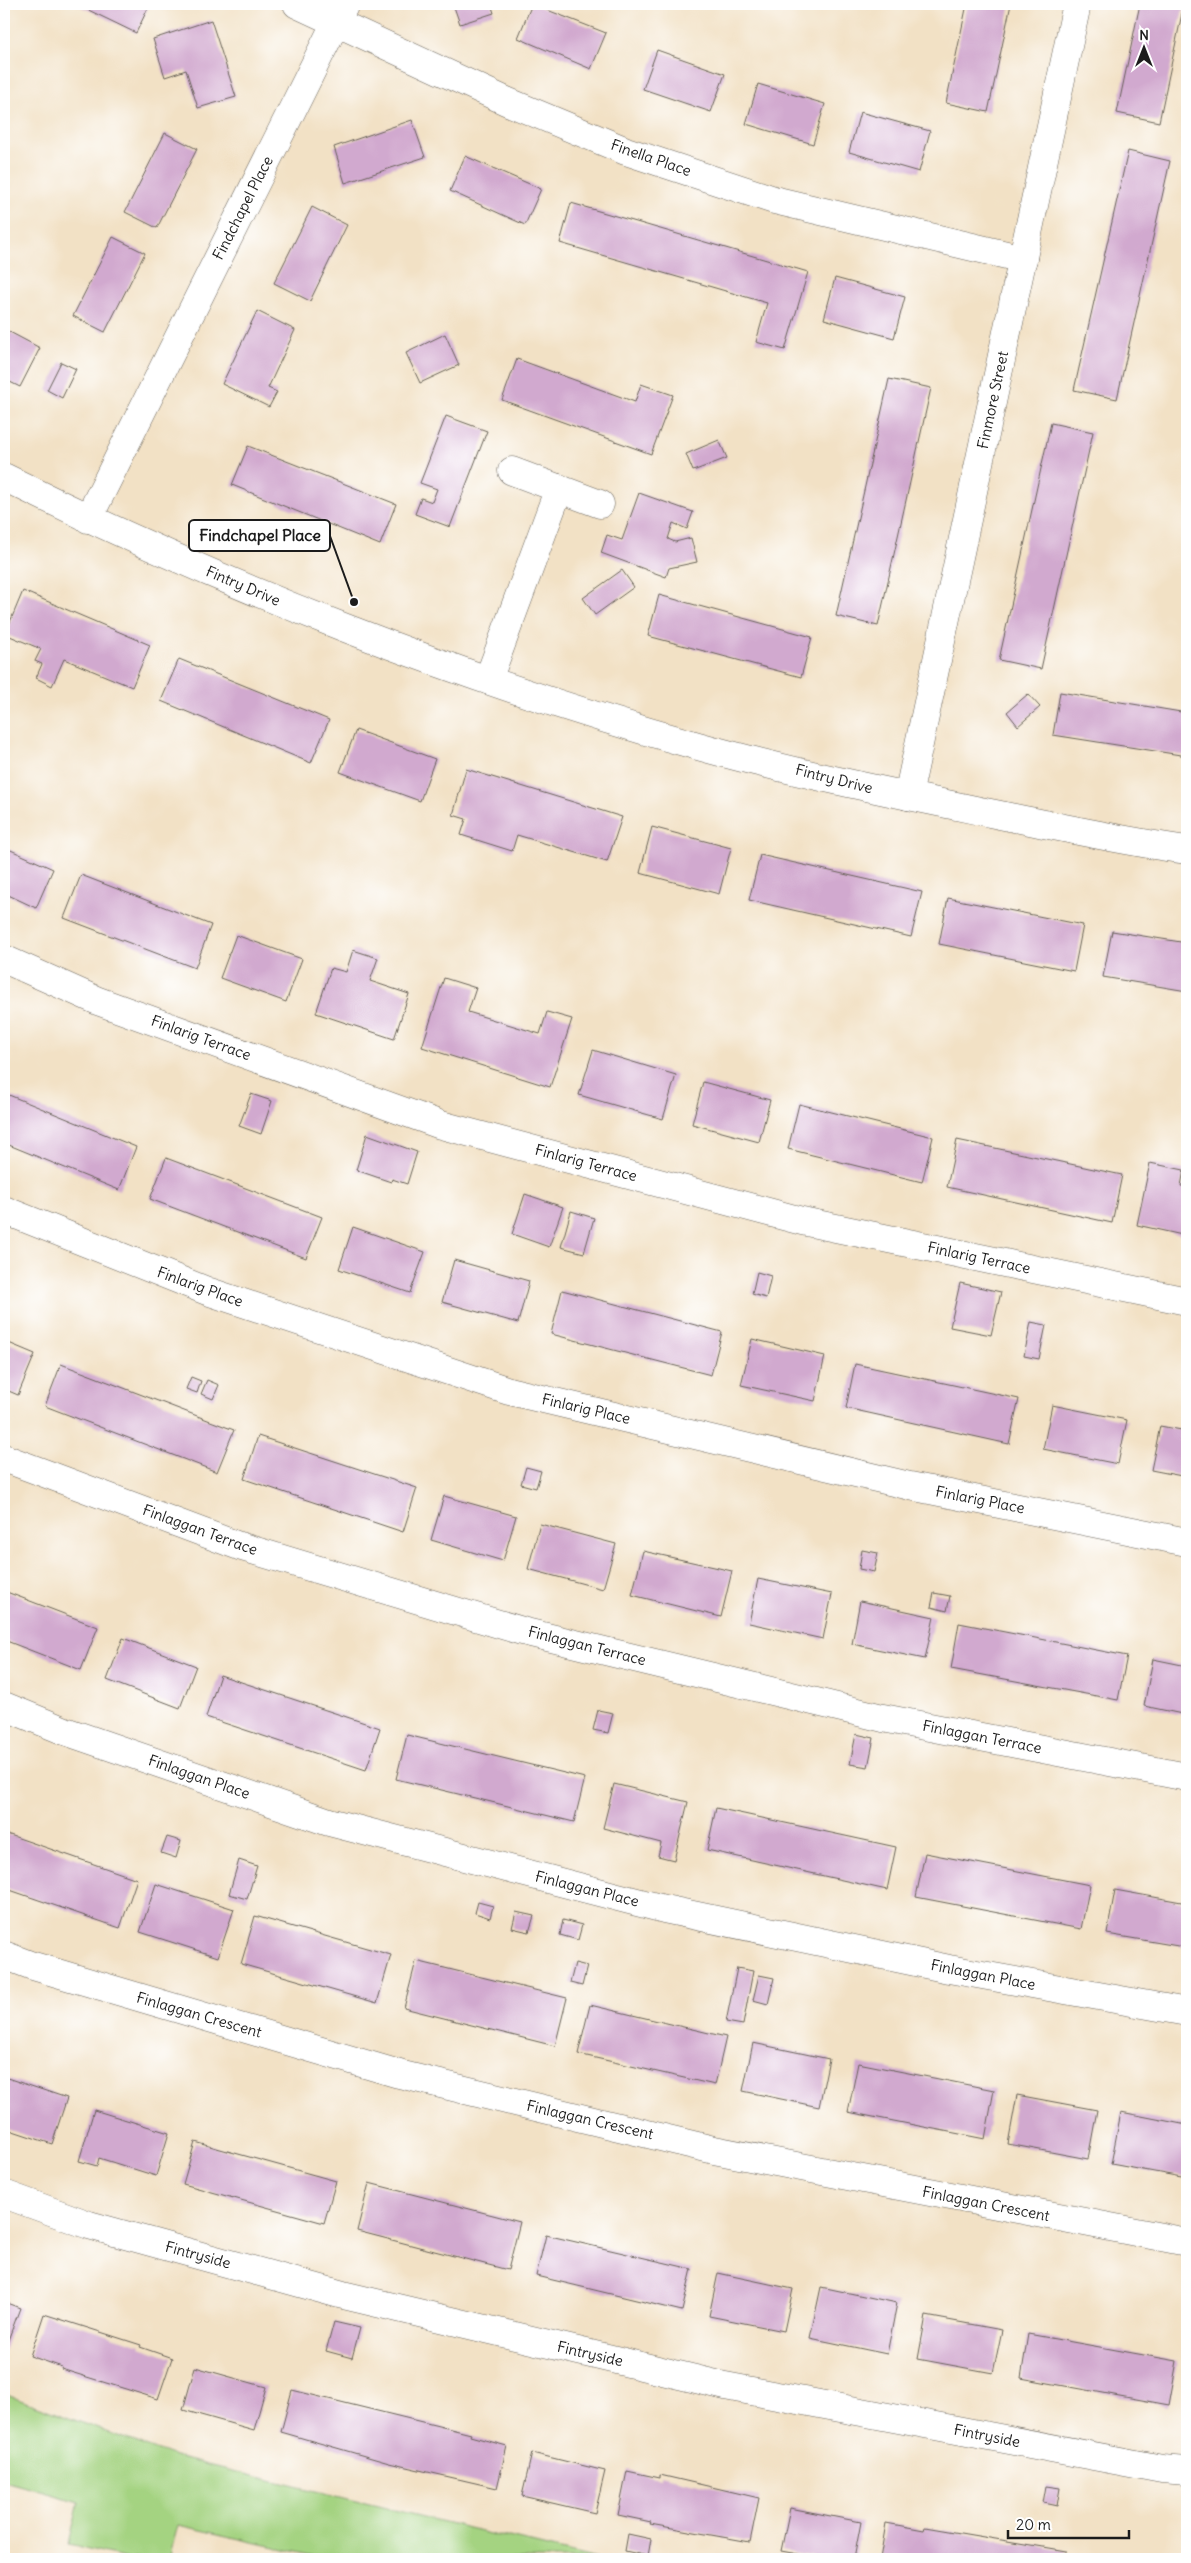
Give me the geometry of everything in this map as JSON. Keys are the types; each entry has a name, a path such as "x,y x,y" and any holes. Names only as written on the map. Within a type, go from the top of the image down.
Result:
{"street":[{"name":"Finella Place","path":"297,4 340,13 506,101 626,151 774,200 1023,259"},
{"name":"Finmore Street","path":"908,796 1076,4"},
{"name":"Findchapel Place","path":"88,519 340,13"},
{"path":"512,471 600,504"},
{"name":"Fintry Drive","path":"4,477 88,519 280,602 488,680 698,746 908,796 1187,850"},
{"path":"488,680 559,488"},
{"name":"Finlarig Terrace","path":"4,958 98,1002 441,1125 802,1221 1187,1301"},
{"name":"Finlarig Place","path":"4,1210 207,1291 509,1391 910,1486 1187,1542"},
{"name":"Finlaggan Terrace","path":"4,1458 239,1546 522,1631 883,1718 1187,1777"},
{"name":"Finlaggan Place","path":"4,1706 65,1731 329,1822 645,1904 949,1969 1187,2012"},
{"name":"Finlaggan Crescent","path":"4,1955 39,1968 409,2076 714,2150 1187,2242"},
{"name":"Fintryside","path":"4,2194 89,2225 333,2293 725,2386 1162,2469 1187,2471"}],"green space":[{"path":"4,2394 175,2457 597,2559 328,2559 178,2525 169,2559 131,2559 69,2544 79,2502 4,2481"}],"building":[{"path":"76,4 150,4 136,33"},
{"path":"453,4 491,4 494,13 460,24"},
{"path":"532,4 606,33 591,69 518,38"},
{"path":"967,4 1011,4 988,112 946,103"},
{"path":"1140,4 1184,4 1159,122 1117,113"},
{"path":"211,20 236,97 198,108 186,70 165,77 153,39"},
{"path":"657,50 725,74 711,112 643,89"},
{"path":"758,84 825,104 813,144 746,124"},
{"path":"860,112 930,131 919,172 849,152"},
{"path":"412,120 425,157 345,183 334,147"},
{"path":"165,133 197,149 157,228 125,212"},
{"path":"1128,151 1170,161 1117,399 1074,390"},
{"path":"465,156 541,189 525,225 450,191"},
{"path":"571,203 808,272 785,350 756,342 767,303 560,243"},
{"path":"312,207 347,225 310,301 274,283"},
{"path":"113,237 145,253 105,332 73,316"},
{"path":"835,278 905,297 894,338 824,319"},
{"path":"257,311 295,330 268,388 277,392 269,407 222,384"},
{"path":"4,329 40,348 20,387 4,379"},
{"path":"445,334 459,365 420,383 406,353"},
{"path":"517,359 635,402 641,384 673,395 651,454 502,400"},
{"path":"61,362 76,369 62,398 47,390"},
{"path":"889,379 931,388 878,626 836,616"},
{"path":"446,416 487,431 450,527 415,514 421,498 432,502 437,489 420,483"},
{"path":"1051,423 1093,432 1041,669 999,660"},
{"path":"719,440 727,458 693,471 686,454"},
{"path":"248,446 396,504 380,545 232,485"},
{"path":"639,493 693,512 687,529 673,523 668,539 675,542 691,538 697,562 669,568 666,577 601,553 607,535 622,540"},
{"path":"622,570 634,587 595,615 583,598"},
{"path":"23,591 150,645 132,687 64,659 52,686 36,678 42,664 35,661 41,649 5,634"},
{"path":"659,595 812,637 801,677 648,636"},
{"path":"179,659 329,720 311,763 161,701"},
{"path":"1060,692 1187,713 1187,756 1053,735"},
{"path":"1028,694 1040,707 1018,726 1007,712"},
{"path":"356,730 435,759 420,801 340,772"},
{"path":"466,769 622,817 607,862 517,835 512,851 461,835 466,819 453,815"},
{"path":"652,827 731,848 719,894 640,873"},
{"path":"4,847 53,869 36,908 4,893"},
{"path":"760,855 922,892 911,937 749,900"},
{"path":"81,875 211,925 195,968 64,918"},
{"path":"948,898 1083,925 1074,971 939,944"},
{"path":"1112,931 1187,943 1187,991 1103,977"},
{"path":"236,935 302,959 286,1002 220,978"},
{"path":"353,950 378,958 370,981 409,994 394,1039 316,1013 331,968 346,972"},
{"path":"444,978 476,988 468,1012 540,1034 547,1012 572,1019 550,1087 422,1047"},
{"path":"593,1050 676,1075 663,1119 579,1095"},
{"path":"703,1082 770,1100 759,1142 692,1124"},
{"path":"4,1093 136,1147 119,1190 4,1143"},
{"path":"251,1094 272,1101 261,1134 239,1126"},
{"path":"799,1104 933,1137 922,1182 788,1149"},
{"path":"367,1134 417,1152 407,1184 392,1179 391,1182 356,1170"},
{"path":"957,1140 1122,1175 1112,1223 947,1187"},
{"path":"166,1158 322,1217 306,1258 150,1199"},
{"path":"1150,1163 1184,1170 1181,1186 1187,1187 1187,1236 1137,1225"},
{"path":"525,1194 563,1207 549,1247 512,1234"},
{"path":"571,1211 594,1218 584,1253 561,1247"},
{"path":"353,1227 425,1252 410,1293 339,1269"},
{"path":"454,1260 529,1281 518,1323 442,1302"},
{"path":"757,1272 771,1276 766,1298 752,1294"},
{"path":"960,1283 1001,1292 991,1335 950,1327"},
{"path":"562,1290 722,1332 711,1375 551,1334"},
{"path":"1031,1322 1046,1325 1039,1359 1024,1356"},
{"path":"752,1339 825,1356 815,1401 741,1385"},
{"path":"4,1341 35,1354 18,1395 4,1389"},
{"path":"61,1364 234,1430 217,1472 45,1406"},
{"path":"855,1364 1019,1399 1009,1444 846,1408"},
{"path":"191,1377 201,1381 197,1393 186,1389"},
{"path":"207,1380 219,1385 213,1399 201,1394"},
{"path":"1052,1405 1127,1420 1118,1464 1043,1449"},
{"path":"1160,1426 1187,1431 1187,1477 1151,1470"},
{"path":"258,1436 417,1488 403,1532 244,1479"},
{"path":"526,1467 541,1471 536,1488 521,1484"},
{"path":"444,1496 516,1516 503,1561 431,1540"},
{"path":"540,1524 616,1544 603,1589 528,1569"},
{"path":"862,1550 878,1553 874,1572 859,1569"},
{"path":"643,1551 732,1571 721,1617 632,1595"},
{"path":"758,1579 832,1594 823,1639 749,1623"},
{"path":"4,1591 98,1627 81,1670 4,1640"},
{"path":"934,1593 950,1596 947,1611 931,1607"},
{"path":"860,1601 934,1617 925,1659 852,1644"},
{"path":"959,1623 1127,1656 1118,1700 951,1669"},
{"path":"123,1638 196,1666 180,1708 107,1680"},
{"path":"1153,1659 1187,1666 1187,1715 1144,1706"},
{"path":"220,1675 380,1728 366,1770 206,1717"},
{"path":"598,1710 613,1713 608,1733 593,1730"},
{"path":"856,1734 874,1738 868,1767 850,1764"},
{"path":"407,1735 585,1778 574,1822 396,1779"},
{"path":"614,1784 688,1802 674,1860 658,1856 661,1843 603,1828"},
{"path":"716,1808 896,1847 887,1890 707,1850"},
{"path":"4,1833 137,1879 120,1928 4,1888"},
{"path":"167,1837 181,1841 176,1858 161,1853"},
{"path":"925,1853 1090,1885 1081,1929 916,1897"},
{"path":"239,1860 257,1866 247,1899 229,1894"},
{"path":"156,1884 234,1909 218,1957 140,1932"},
{"path":"1115,1890 1187,1903 1187,1928 1184,1947 1107,1934"},
{"path":"478,1902 493,1906 490,1918 475,1913"},
{"path":"516,1912 534,1916 529,1932 512,1928"},
{"path":"255,1916 391,1955 377,2003 241,1964"},
{"path":"563,1920 582,1925 578,1940 560,1935"},
{"path":"416,1961 567,1998 555,2046 404,2008"},
{"path":"575,1963 587,1966 582,1986 570,1983"},
{"path":"737,1968 753,1971 743,2025 726,2022"},
{"path":"759,1975 774,1978 768,2004 753,2000"},
{"path":"590,2005 726,2037 715,2085 578,2054"},
{"path":"753,2043 829,2059 819,2107 743,2091"},
{"path":"858,2063 994,2090 985,2139 848,2112"},
{"path":"4,2077 67,2098 52,2144 4,2128"},
{"path":"1017,2095 1097,2110 1088,2159 1008,2144"},
{"path":"94,2110 169,2133 156,2176 99,2158 97,2166 79,2161"},
{"path":"1121,2112 1187,2125 1187,2178 1111,2164"},
{"path":"195,2142 336,2181 324,2223 183,2184"},
{"path":"369,2183 520,2222 508,2270 357,2231"},
{"path":"546,2235 692,2269 682,2311 536,2276"},
{"path":"718,2273 793,2289 784,2331 709,2316"},
{"path":"821,2287 897,2303 887,2354 810,2338"},
{"path":"4,2302 20,2308 4,2351"},
{"path":"44,2314 141,2345 140,2347 172,2358 158,2399 61,2369 62,2367 30,2356"},
{"path":"926,2316 1002,2330 993,2373 918,2359"},
{"path":"334,2322 360,2328 352,2358 326,2351"},
{"path":"1028,2334 1177,2361 1169,2405 1021,2378"},
{"path":"195,2367 266,2387 254,2430 183,2410"},
{"path":"292,2390 471,2434 470,2436 507,2446 497,2488 389,2463 281,2432"},
{"path":"532,2453 605,2471 595,2513 522,2496"},
{"path":"627,2471 660,2478 660,2475 759,2498 750,2542 650,2524 651,2522 618,2515"},
{"path":"1046,2486 1060,2488 1057,2506 1043,2503"},
{"path":"790,2508 861,2522 854,2559 825,2559 781,2551"},
{"path":"886,2523 924,2530 925,2527 1066,2551 1066,2555 1085,2559 880,2559"},
{"path":"628,2534 651,2539 648,2556 625,2551"}],"place":[{"name":"Findchapel Place","path":"354,602"}]}
